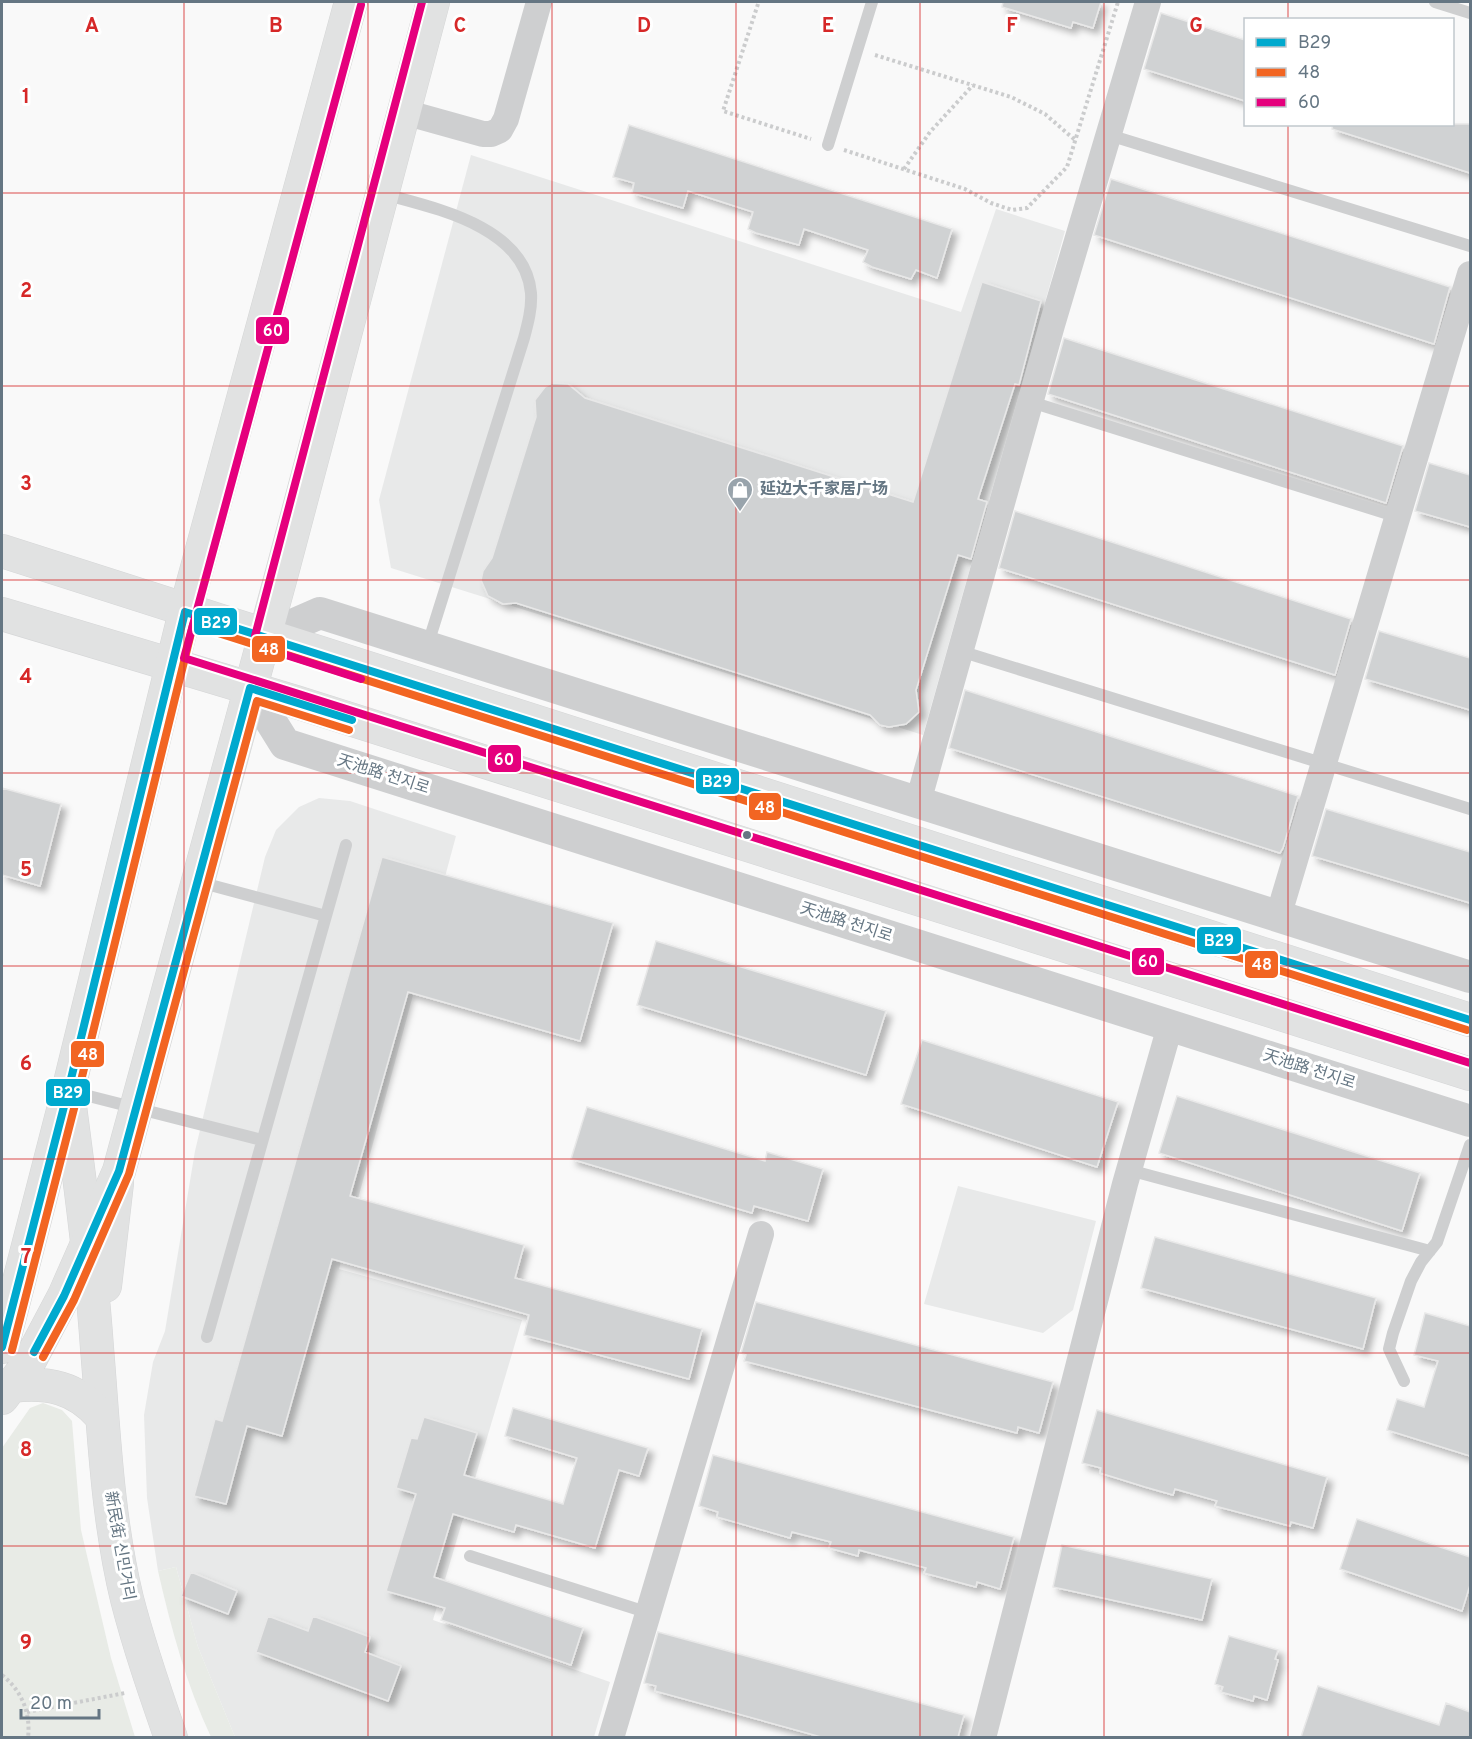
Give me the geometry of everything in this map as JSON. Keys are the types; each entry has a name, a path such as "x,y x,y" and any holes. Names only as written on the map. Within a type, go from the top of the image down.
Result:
{"main road":[{"name":"新民街 신민거리","path":"2,1347 68,1091 171,665 351,2"},
{"name":"新民街 신민거리","path":"97,1348 119,1171 265,637 433,2"},
{"path":"2,551 185,612 1470,1020"},
{"path":"2,614 250,688 1470,1074"},
{"name":"新民街 신민거리","path":"68,1091 87,1242 101,1416 112,1516 127,1597 150,1678 171,1737"},
{"name":"新民街 신민거리","path":"7,1392 28,1364 64,1296 119,1171"},
{"path":"7,1392 36,1383 67,1389 80,1396 101,1416"}],"street":[{"path":"404,112 483,134 491,134 500,130 506,119 539,2"},
{"path":"918,802 1031,402 1149,2"},
{"path":"1278,917 1470,274"},
{"path":"265,637 321,613 1470,977"},
{"name":"天池路 천지로","path":"250,688 285,744 1470,1121"},
{"path":"983,1737 1129,1170 1170,1026"},
{"path":"611,1737 762,1234"}],"lane":[{"path":"828,144 872,2"},
{"path":"1435,2 1470,13"},
{"path":"1109,135 1470,246"},
{"path":"382,193 444,210 488,231 515,256 523,268 531,290 531,304 524,338 426,647"},
{"path":"1031,402 1398,517"},
{"path":"960,651 1470,809"},
{"path":"207,1336 346,845"},
{"path":"197,881 326,916"},
{"path":"68,1091 262,1140"},
{"path":"1404,1381 1389,1349 1412,1281 1437,1242 1470,1145"},
{"path":"1129,1170 1430,1251"},
{"path":"470,1556 649,1613"}],"path":[{"path":"758,4 723,111 965,189 991,203 1020,211 1027,208 1067,167 1118,2"},
{"path":"857,50 973,85 1036,108 1076,141"},
{"path":"904,169 930,132 973,85"},
{"path":"2,1675 19,1693 27,1712 28,1737"},
{"path":"27,1712 125,1693"}],"shaded area":[{"path":"471,155 961,312 996,209 1065,231 923,735 391,568 379,500"},
{"path":"319,798 350,801 456,836 339,1269 522,1320 433,1620 610,1682 594,1737 235,1737 198,1647 176,1567 158,1571 147,1498 144,1415 153,1362 165,1331 195,1151 265,857 276,830 299,807"},
{"path":"958,1186 1096,1221 1073,1310 1043,1333 924,1304"},
{"path":"43,1403 62,1410 72,1421 81,1530 111,1658 135,1737 2,1737 2,1448 30,1408"},
{"path":"176,1567 198,1647 235,1737 211,1737 187,1676 158,1571"}],"building":[{"path":"1003,2 1101,2 1093,28 1073,22 1071,28 1002,7"},
{"path":"1161,13 1244,40 1244,101 1144,69"},
{"path":"1470,124 1470,173 1332,129 1333,126"},
{"path":"629,125 952,229 937,278 916,270 911,279 872,267 863,262 868,250 804,229 799,245 756,233 748,229 753,212 688,191 683,208 632,193 634,183 613,177"},
{"path":"1111,179 1450,287 1434,344 1094,235"},
{"name":"延边大千家居广场","path":"982,282 1041,301 1019,385 1015,384 978,499 987,502 971,559 958,555 916,690 919,712 906,724 889,727 880,725 870,715 516,603 503,604 488,596 481,580 483,571 492,558 536,417 535,400 545,387 552,383 568,384 585,398 913,502"},
{"path":"1064,338 1403,446 1386,503 1048,394"},
{"path":"1429,463 1470,475 1470,527 1415,511"},
{"path":"1015,511 1351,619 1335,675 999,568"},
{"path":"1379,631 1470,658 1470,710 1365,679"},
{"path":"965,690 1298,796 1283,848 1280,853 949,748"},
{"path":"2,788 61,804 40,886 2,875"},
{"path":"1326,809 1470,852 1470,903 1312,856"},
{"path":"382,857 613,923 580,1041 408,992 350,1196 524,1245 515,1278 702,1329 689,1379 524,1335 529,1315 332,1259 282,1436 247,1426 226,1504 194,1496 215,1419 222,1421"},
{"path":"656,941 886,1011 866,1075 637,1005"},
{"path":"922,1040 1118,1102 1097,1167 901,1104"},
{"path":"1177,1096 1420,1173 1402,1231 1159,1153"},
{"path":"587,1107 765,1161 767,1152 823,1169 808,1221 754,1206 752,1213 571,1159"},
{"path":"1155,1237 1376,1298 1363,1349 1141,1288"},
{"path":"756,1302 1053,1382 1039,1433 1018,1427 1017,1433 744,1361 746,1355 741,1353"},
{"path":"1425,1313 1470,1326 1470,1456 1387,1430 1397,1399 1424,1407 1438,1361 1414,1355"},
{"path":"513,1408 648,1448 639,1476 619,1470 595,1548 516,1525 514,1532 453,1514 434,1577 583,1628 571,1665 441,1620 445,1608 386,1591 416,1494 396,1488 411,1438 417,1439 424,1417 477,1433 464,1475 563,1504 577,1458 505,1436"},
{"path":"1097,1410 1327,1477 1313,1528 1291,1522 1290,1526 1215,1506 1217,1501 1175,1489 1173,1495 1100,1473 1101,1468 1082,1463"},
{"path":"713,1455 1014,1537 1000,1589 977,1582 976,1587 924,1573 926,1568 859,1550 858,1556 829,1548 831,1542 792,1532 790,1538 717,1517 718,1512 699,1506"},
{"path":"1357,1519 1470,1557 1470,1585 1462,1611 1340,1569"},
{"path":"1062,1545 1212,1579 1202,1620 1053,1587"},
{"path":"191,1572 237,1591 228,1614 181,1596"},
{"path":"268,1616 308,1631 313,1616 370,1637 365,1652 401,1666 388,1701 256,1652"},
{"path":"658,1632 964,1715 958,1737 821,1737 655,1691 656,1686 644,1683"},
{"path":"1229,1636 1278,1650 1275,1659 1278,1660 1267,1700 1254,1696 1253,1701 1221,1692 1223,1687 1215,1684"},
{"path":"1318,1686 1439,1725 1446,1703 1470,1712 1470,1737 1301,1737"}],"transit line":[{"name":"60","path":"361,679 261,647 255,636 422,2"},
{"name":"60","path":"361,5 184,658 1470,1063"},
{"name":"B29","path":"2,1347 68,1091 185,612 1470,1020"},
{"name":"48","path":"12,1350 193,625 1467,1030"},
{"name":"B29","path":"34,1352 64,1296 119,1171 250,688 352,720"},
{"name":"48","path":"43,1357 74,1300 129,1174 257,701 349,730"}],"place":[{"name":"延边大千家居广场","path":"740,513"}]}
